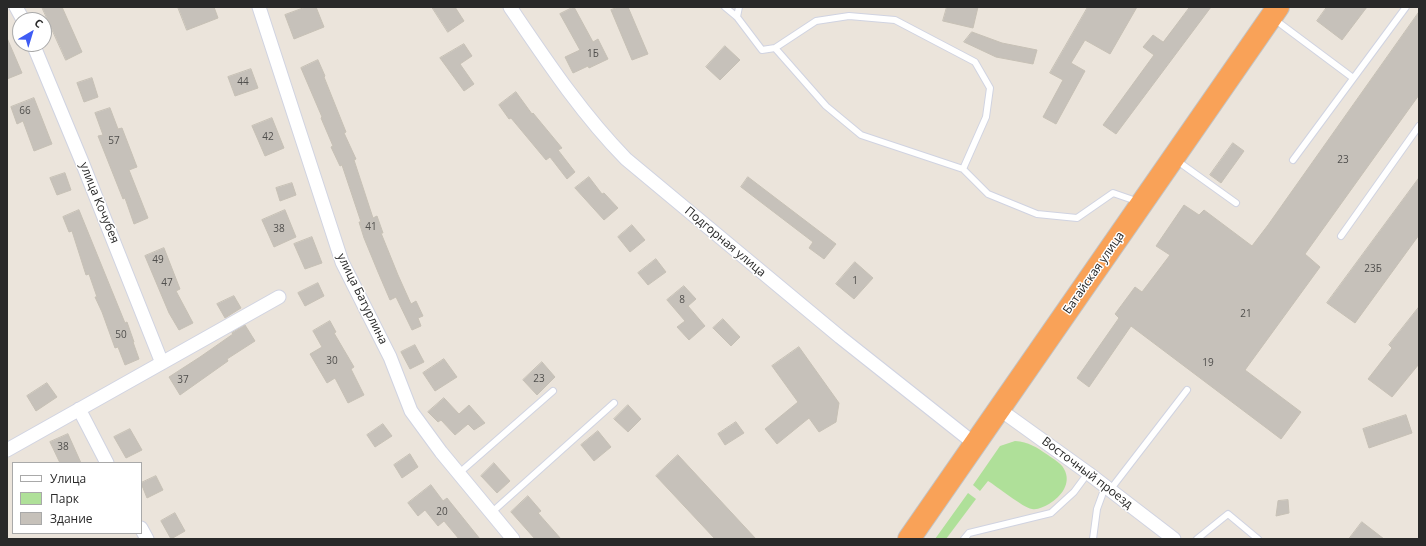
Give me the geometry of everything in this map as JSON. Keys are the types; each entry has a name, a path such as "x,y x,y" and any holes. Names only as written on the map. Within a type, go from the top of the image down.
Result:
{"highway":[{"name":"Батайская улица","path":"909,539 1275,12"}],"street":[{"name":"улица Батурлина","path":"259,7 342,262 390,357 412,411 458,474 512,539"},
{"name":"Подгорная улица","path":"510,7 567,90 604,136 626,159 840,337 975,444"},
{"name":"улица Кочубея","path":"36,52 162,363"},
{"path":"7,450 279,297"},
{"name":"Восточный проезд","path":"999,409 1174,539"},
{"path":"79,410 106,462"},
{"path":"142,530 147,539"}],"lane":[{"path":"725,7 737,17 762,50 776,48 816,20 849,16 895,20 975,62 990,88 986,117 963,169"},
{"path":"737,17 739,7"},
{"path":"1293,160 1406,7"},
{"path":"1275,12 1353,78"},
{"path":"776,48 826,106 861,135 963,169 988,194 1037,214 1077,218 1113,193 1142,204"},
{"path":"1342,236 1419,126"},
{"path":"1173,158 1236,203"},
{"path":"1093,539 1097,509 1107,488 1187,390"},
{"path":"458,474 553,391"},
{"path":"490,512 614,403"},
{"path":"964,539 969,533 1050,513 1074,492 1088,474"},
{"path":"1197,539 1228,514 1258,539"}],"green space":[{"path":"1015,441 1036,447 1057,461 1064,469 1067,479 1064,489 1058,498 1049,504 1040,508 1032,509 1016,501 988,481 980,491 973,485 1000,446"},
{"path":"968,493 976,499 946,539 935,539"}],"building":[{"path":"42,7 62,7 82,52 66,60 52,29 52,12 44,12"},
{"path":"178,7 214,7 218,18 187,30"},
{"path":"306,7 316,7 324,27 294,39 285,15"},
{"path":"432,7 455,7 464,21 448,32"},
{"path":"574,7 593,42 598,39 608,59 589,68 588,66 573,73 565,57 580,50 560,14"},
{"path":"619,7 628,7 648,54 632,60 611,10"},
{"path":"947,7 978,7 973,28 943,21"},
{"path":"1088,7 1137,7 1110,54 1085,40 1071,63 1085,71 1056,124 1043,117 1063,80 1050,73"},
{"path":"1190,7 1211,7 1116,134 1103,125 1154,55 1143,47 1153,35 1163,42"},
{"path":"1327,7 1367,7 1342,40 1317,21"},
{"path":"1419,12 1419,95 1305,254 1320,267 1245,370 1301,412 1281,439 1131,326 1089,387 1077,378 1119,318 1115,314 1135,287 1142,292 1170,255 1156,246 1184,205 1199,215 1204,210 1252,246"},
{"path":"972,32 1002,43 1037,50 1033,64 996,57 964,42"},
{"path":"7,38 22,73 7,79"},
{"path":"464,44 472,56 460,64 474,84 464,91 440,58"},
{"path":"725,46 740,60 720,80 706,67"},
{"path":"318,60 346,132 344,133 356,159 354,160 373,218 377,216 383,233 381,233 411,304 416,301 423,316 418,318 421,326 412,330 396,297 390,300 378,272 364,238 359,222 361,222 342,165 340,166 331,147 333,146 321,118 322,117 301,68"},
{"path":"251,69 258,88 235,96 228,77"},
{"path":"92,78 98,97 84,102 77,83"},
{"path":"516,92 532,114 533,113 562,148 558,150 575,172 567,179 550,157 546,160 511,118 509,119 499,105"},
{"path":"34,98 52,144 34,151 23,121 17,124 11,107"},
{"path":"110,108 118,129 122,128 137,167 129,170 148,218 134,224 125,198 123,199 98,136 103,135 95,113"},
{"path":"272,118 284,148 265,156 252,126"},
{"path":"1233,143 1244,151 1221,183 1210,175"},
{"path":"65,173 71,190 57,195 50,178"},
{"path":"589,177 602,194 604,193 618,208 604,220 575,188"},
{"path":"748,177 836,244 824,259 809,248 813,242 741,187"},
{"path":"1419,178 1419,235 1355,323 1327,303"},
{"path":"292,183 296,195 280,201 276,188"},
{"path":"79,210 125,323 127,322 134,342 139,359 125,365 118,347 115,348 95,297 97,297 89,274 86,275 72,231 69,232 63,217"},
{"path":"285,210 296,237 274,247 262,220"},
{"path":"632,225 645,240 630,252 618,237"},
{"path":"312,237 322,263 305,269 294,244"},
{"path":"164,248 180,289 176,291 193,323 179,330 169,313 145,256"},
{"path":"656,259 666,272 648,285 638,273"},
{"path":"855,262 873,278 854,299 836,284"},
{"path":"318,283 324,296 305,306 298,293"},
{"path":"684,286 696,299 688,306 705,326 689,340 677,327 685,321 667,300"},
{"path":"234,296 241,308 225,318 217,304"},
{"path":"1419,307 1419,364 1392,397 1368,379 1392,348 1389,345"},
{"path":"723,319 740,337 731,346 713,328"},
{"path":"330,321 336,332 334,333 354,367 351,369 364,395 348,403 335,378 327,383 310,354 322,347 313,331"},
{"path":"245,325 255,341 227,359 228,361 180,395 169,377"},
{"path":"415,345 424,362 410,369 401,352"},
{"path":"799,347 839,403 836,422 819,432 809,418 777,444 765,429 798,402 772,366"},
{"path":"444,359 457,377 435,391 423,373"},
{"path":"542,362 555,377 537,395 523,380"},
{"path":"47,383 57,397 36,411 27,396"},
{"path":"444,398 459,414 469,405 485,423 474,430 468,424 455,435 441,420 438,422 428,412"},
{"path":"628,405 641,419 628,432 614,419"},
{"path":"1406,415 1412,433 1369,448 1363,429"},
{"path":"736,422 744,433 725,445 718,434"},
{"path":"383,424 392,436 375,447 367,435"},
{"path":"130,429 142,450 126,458 114,437"},
{"path":"598,431 611,447 594,461 581,445"},
{"path":"68,434 81,462 60,462 50,442"},
{"path":"410,454 418,467 402,478 394,465"},
{"path":"678,455 756,539 715,539 656,476"},
{"path":"494,463 510,481 497,493 481,476"},
{"path":"156,476 163,490 147,498 142,483"},
{"path":"431,485 443,501 447,498 480,539 459,539 444,521 438,526 425,510 418,516 408,503"},
{"path":"528,496 541,511 538,513 561,539 535,539 511,512"},
{"path":"1288,500 1289,513 1276,516 1278,501"},
{"path":"175,513 185,531 171,539 161,521"},
{"path":"1362,522 1384,539 1349,539"}]}
